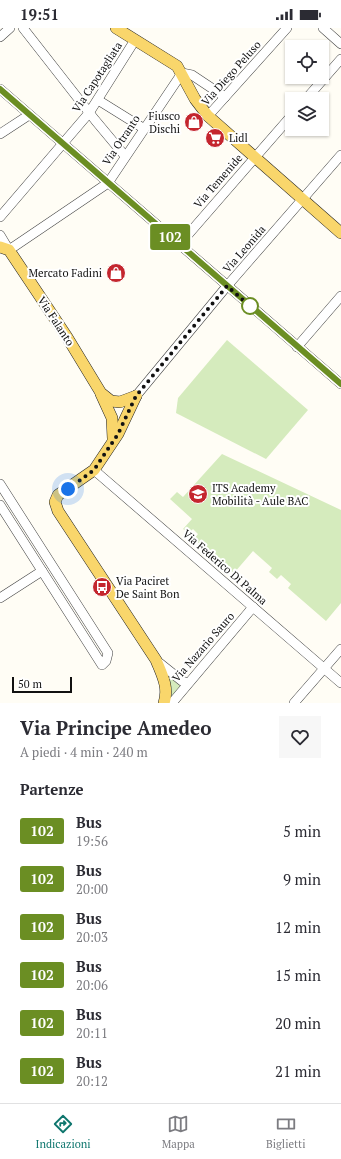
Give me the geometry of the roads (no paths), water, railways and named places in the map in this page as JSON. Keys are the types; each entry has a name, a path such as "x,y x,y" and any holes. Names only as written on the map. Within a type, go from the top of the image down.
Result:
{"main road":[{"path":"116,28 177,66 195,99 208,116 341,233"},
{"name":"Via Falanto","path":"5,248 67,337 100,393 112,418 113,439"},
{"path":"100,393 111,401 120,402 136,396"},
{"path":"136,396 118,434 113,439 94,470 58,495 55,502 58,511 156,660 165,682 166,691 164,703"}],"street":[{"path":"0,37 10,28"},
{"path":"23,28 89,113 125,156"},
{"name":"Via Diego Peluso","path":"208,116 287,28"},
{"path":"323,28 341,44"},
{"name":"Via Capotagliata","path":"0,216 89,113 135,40"},
{"path":"312,92 341,59"},
{"path":"182,73 192,75 225,97"},
{"name":"Via Otranto","path":"5,248 108,183 143,128 182,73"},
{"path":"0,89 341,384"},
{"path":"98,100 143,128"},
{"path":"0,134 29,115"},
{"name":"Via Temenide","path":"179,245 285,123"},
{"name":"Via Leonida","path":"136,396 227,286 341,155"},
{"name":"Via Falanto","path":"0,235 5,248"},
{"path":"297,347 341,296"},
{"name":"Via Federico Di Palma","path":"94,470 341,683"},
{"path":"0,484 108,653 106,661 102,665 0,505"},
{"path":"0,598 42,571"},
{"name":"Via Nazario Sauro","path":"172,703 253,607"},
{"path":"294,703 341,649"},
{"path":"156,660 182,681 188,683"}],"place":[{"name":"Fiusco Dischi","path":"194,122"},
{"name":"Lidl","path":"215,138"},
{"name":"Mercato Fadini","path":"116,273"},
{"name":"ITS Academy Mobilità - Aule BAC","path":"198,494"},
{"name":"Via Paciret De Saint Bon","path":"102,587"}]}
